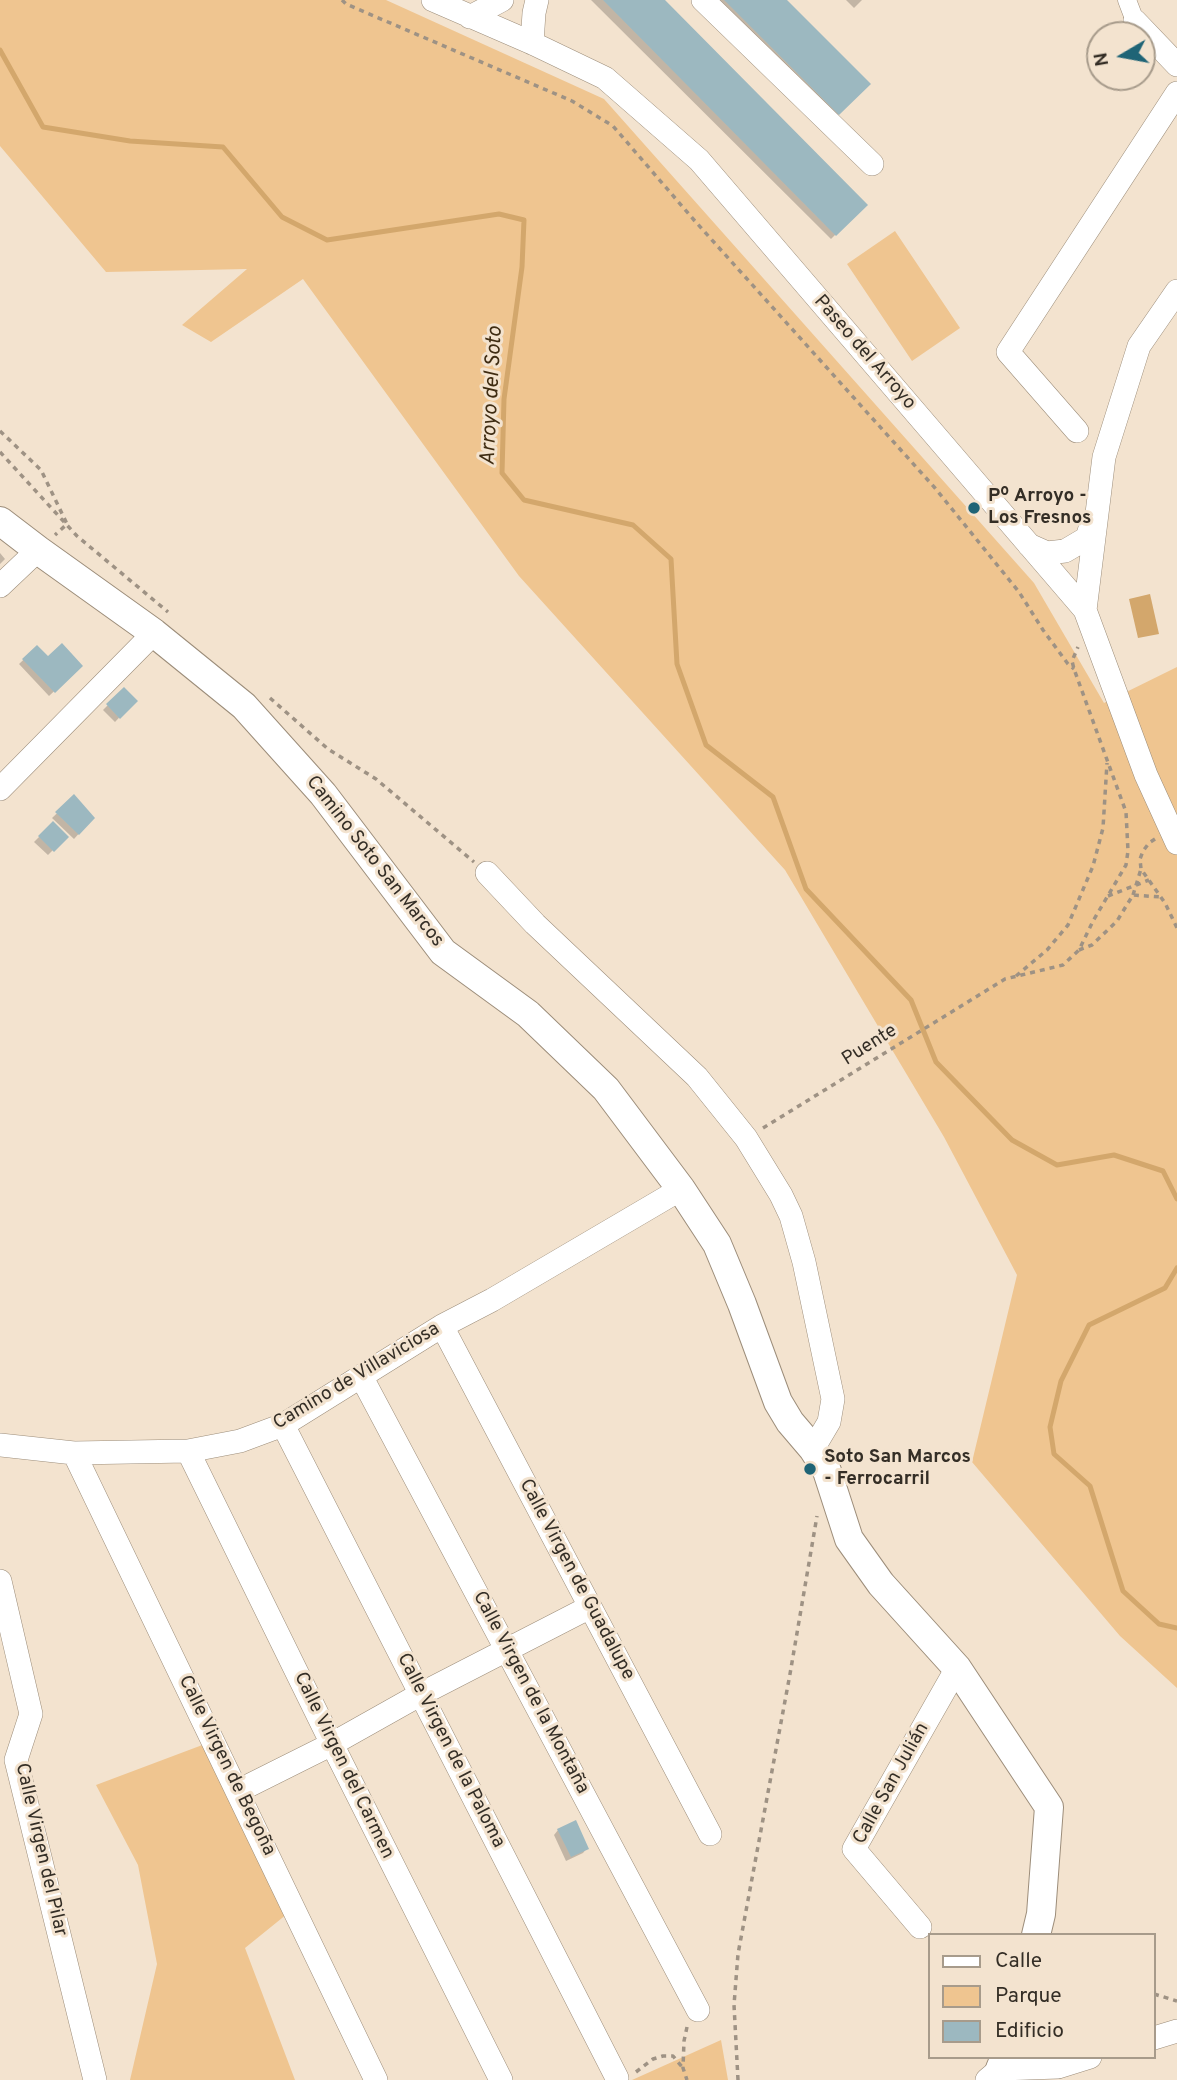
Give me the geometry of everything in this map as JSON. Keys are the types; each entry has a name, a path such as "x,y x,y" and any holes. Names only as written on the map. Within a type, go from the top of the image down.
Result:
{"street":[{"name":"Paseo del Arroyo","path":"433,0 533,43 605,78 699,160 1085,610 1146,775 1172,833"},
{"path":"470,17 502,0"},
{"path":"533,43 537,0"},
{"path":"703,0 872,164"},
{"path":"1131,11 1177,65"},
{"path":"1077,431 1008,352 1177,93"},
{"path":"1085,610 1104,457 1139,346 1177,292"},
{"path":"1029,545 1047,553 1066,551 1087,538 1098,504"},
{"name":"Camino Soto San Marcos","path":"0,521 38,550 161,623 244,706 324,794 443,952 528,1014 606,1089 681,1189 717,1244 743,1304 778,1402 827,1471 849,1539 881,1584 957,1668 1049,1807 1041,1914 1036,1933"},
{"path":"0,586 38,550"},
{"path":"0,789 161,623"},
{"path":"487,873 535,924 696,1077 746,1138 777,1188 791,1216 804,1262 833,1399 829,1422 813,1450"},
{"name":"Camino de Villaviciosa","path":"0,1444 74,1453 188,1451 240,1441 283,1424 442,1326 504,1293 681,1189"},
{"name":"Calle Virgen de Guadalupe","path":"442,1326 710,1834"},
{"name":"Calle Virgen de la Montaña","path":"361,1376 698,2010"},
{"name":"Calle Virgen de la Paloma","path":"283,1424 617,2078"},
{"name":"Calle Virgen del Carmen","path":"188,1451 501,2080"},
{"name":"Calle Virgen de Begoña","path":"74,1453 376,2080"},
{"name":"Calle Virgen del Pilar","path":"0,1581 31,1714 16,1760 95,2080"},
{"path":"238,1791 590,1607"},
{"name":"Calle San Julián","path":"920,1927 854,1849 957,1668"},
{"path":"1156,2037 1177,2031"},
{"path":"997,2069 1061,2074 1087,2059"}],"path":[{"path":"342,0 572,101 613,127 935,488 1019,592 1049,639 1074,669"},
{"path":"0,431 41,470 67,524"},
{"path":"0,452 161,623"},
{"path":"38,550 67,524"},
{"path":"1079,950 1126,864 1128,851 1126,812 1072,661 1081,639"},
{"path":"270,698 328,749 376,779 487,873"},
{"path":"1015,977 1047,950 1068,925 1093,866 1103,828 1107,760"},
{"path":"1161,897 1133,895 1143,851 1149,843 1172,833"},
{"path":"1140,869 1161,897 1177,928"},
{"path":"1108,896 1149,880"},
{"name":"Puente","path":"761,1129 1006,979 1063,965 1079,950 1093,945 1117,921 1133,895"},
{"path":"738,2080 734,2005 738,1954 818,1511"},
{"path":"1156,1995 1177,2001"},
{"path":"687,2080 683,2068 684,2041 686,2029 698,2010"},
{"path":"617,2078 627,2078 653,2059 663,2056 673,2056 683,2068"}],"green space":[{"path":"0,0 386,0 604,99 1034,583 1104,703 1177,667 1177,1688 1120,1636 972,1462 1017,1275 944,1137 785,870 519,576 303,279 211,342 182,325 247,269 106,272 0,146"},
{"path":"895,231 960,328 912,361 847,264"},
{"path":"205,1744 287,1914 245,1948 295,2080 130,2080 157,1964 138,1865 96,1785"},
{"path":"721,2040 728,2080 632,2080"}],"shaded area":[{"path":"1150,594 1159,634 1138,638 1129,599"}],"building":[{"path":"603,0 665,0 868,205 836,236"},
{"path":"724,0 787,0 871,84 839,115"},
{"path":"62,643 83,666 55,693 22,659 37,645 48,656"},
{"path":"124,687 138,701 120,719 106,704"},
{"path":"74,794 95,818 79,835 55,812"},
{"path":"53,821 69,837 54,852 38,836"},
{"path":"576,1820 589,1849 571,1857 557,1829"}],"waterway":[{"name":"Arroyo del Soto","path":"0,50 43,127 130,141 223,147 282,217 327,240 499,214 524,220 522,267 504,399 502,473 524,500 633,525 671,559 677,664 706,745 773,797 806,889 911,1000 936,1062 1012,1140 1057,1165 1114,1155 1163,1171 1177,1199"},
{"name":"Arroyo del Soto","path":"1177,1268 1165,1288 1089,1325 1061,1381 1050,1427 1054,1454 1090,1486 1123,1591 1159,1624 1177,1628"}],"place":[{"name":"Pº Arroyo - Los Fresnos","path":"974,508"},
{"name":"Soto San Marcos - Ferrocarril","path":"810,1469"}]}
